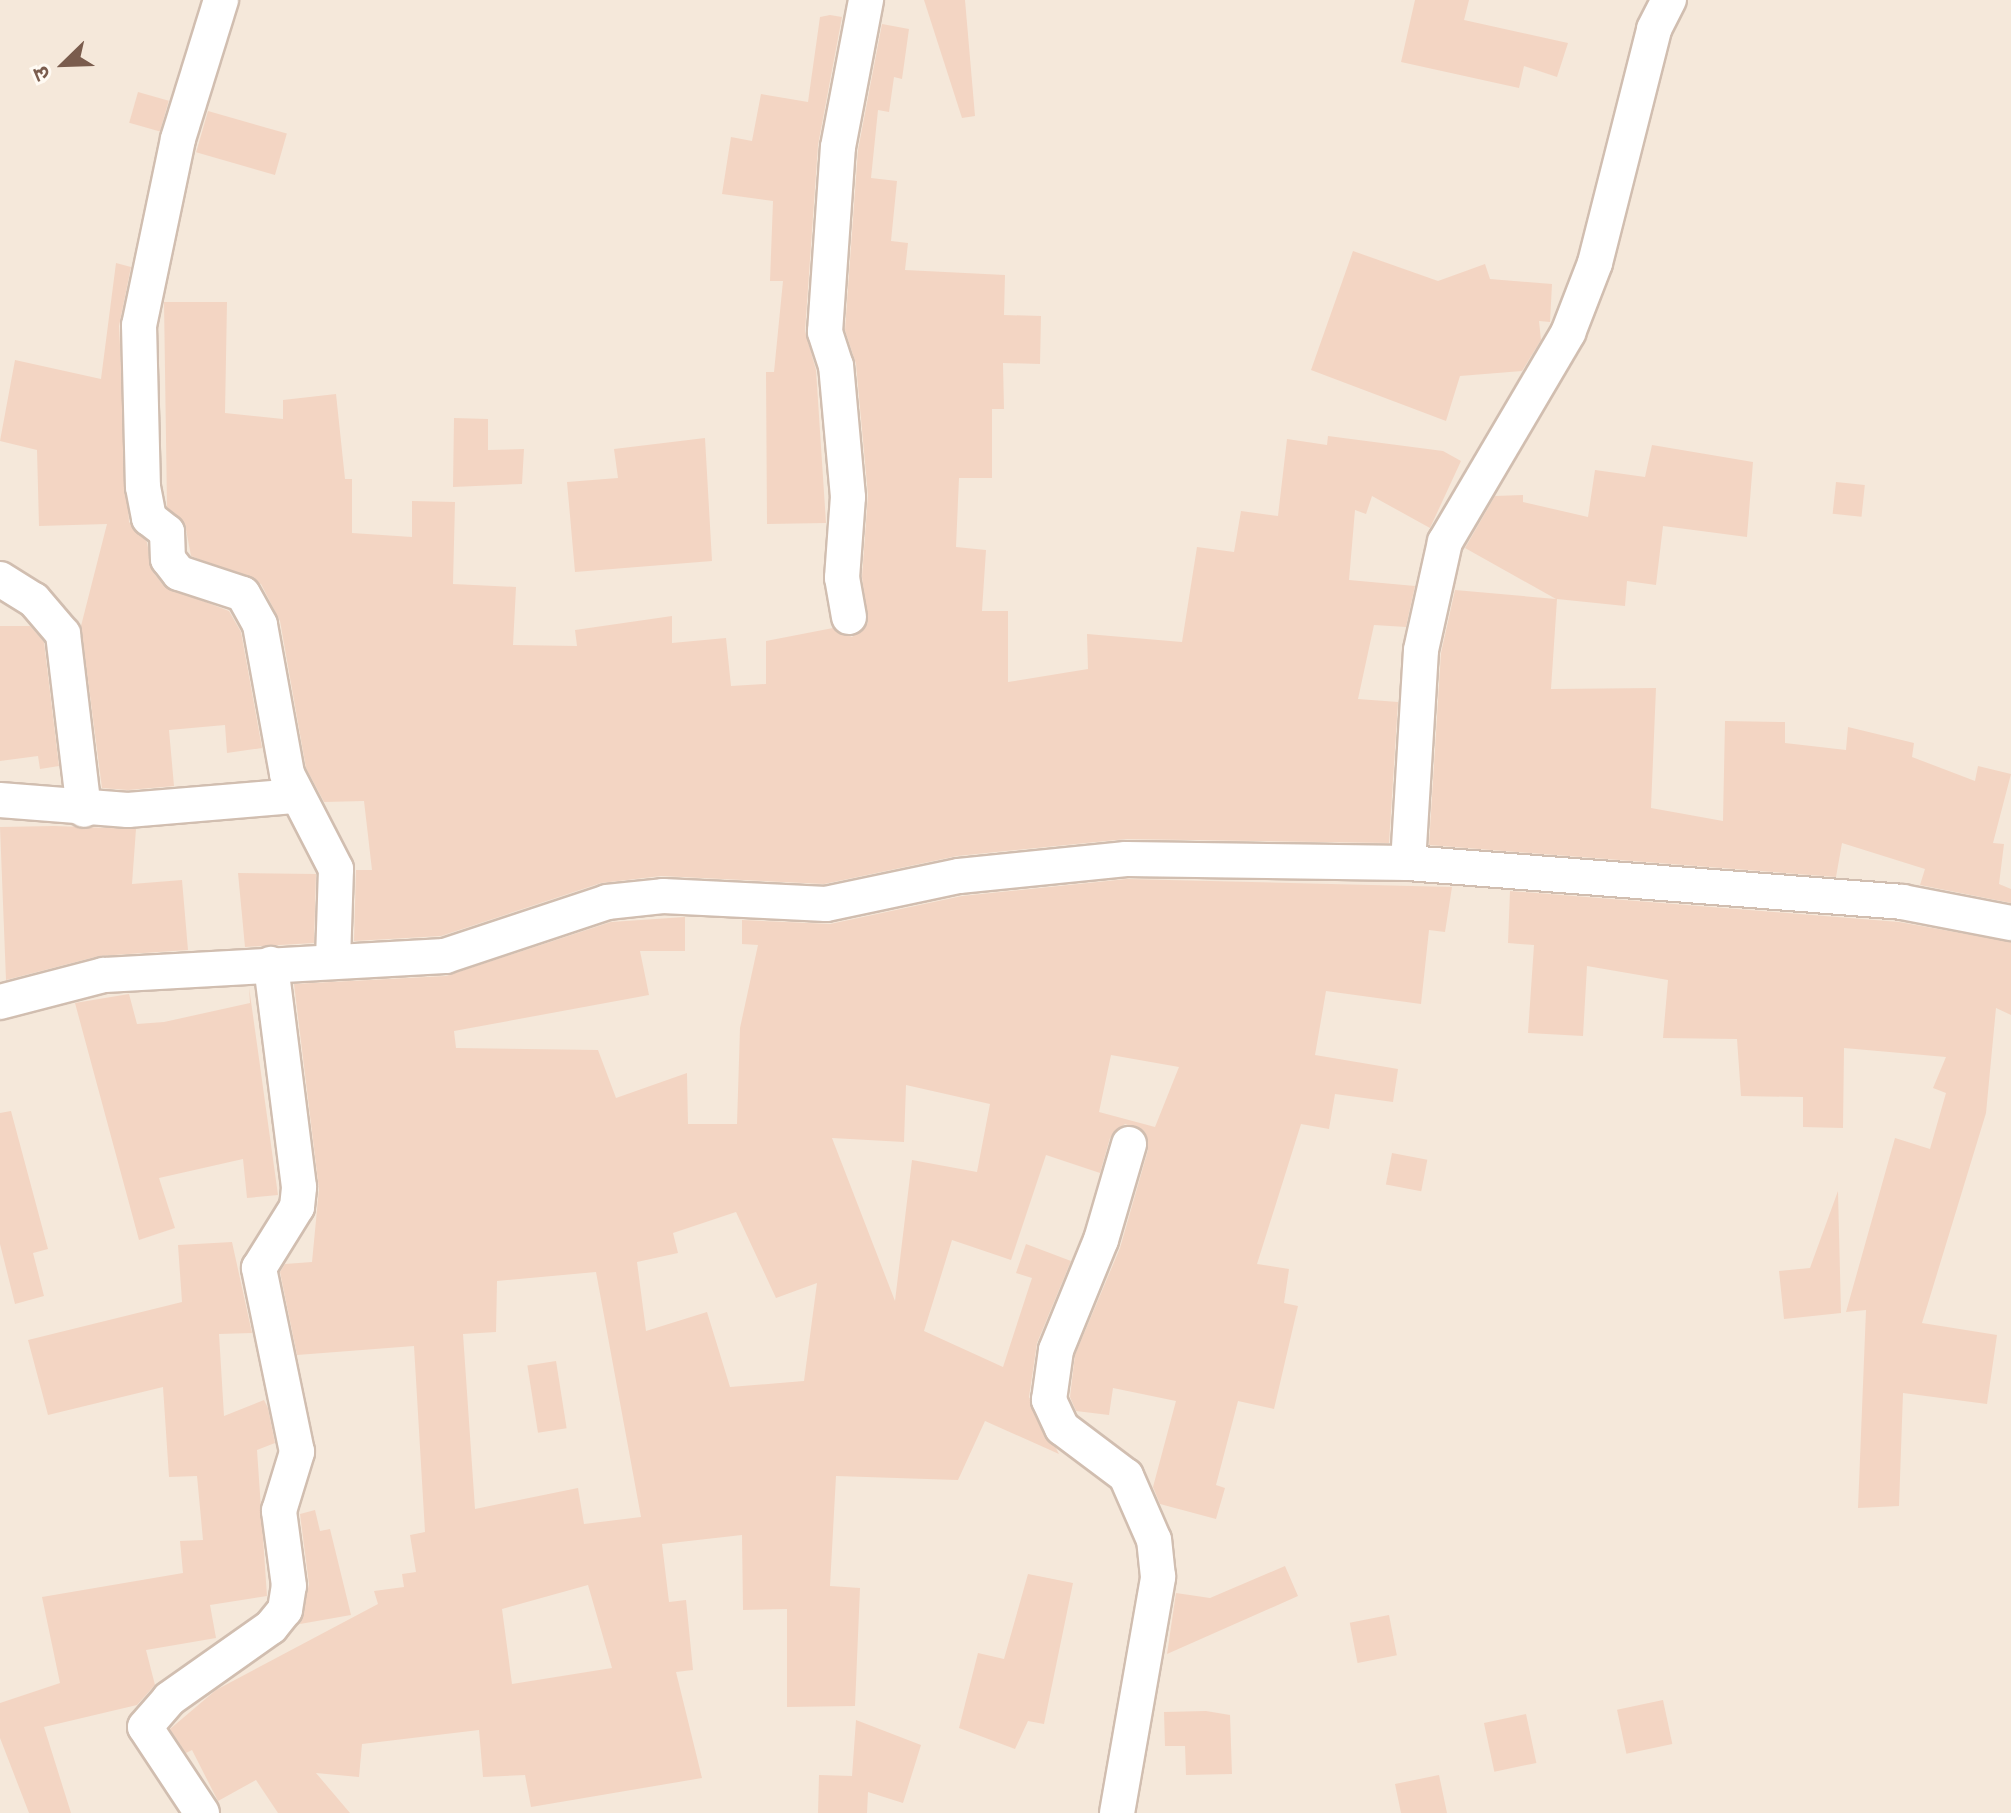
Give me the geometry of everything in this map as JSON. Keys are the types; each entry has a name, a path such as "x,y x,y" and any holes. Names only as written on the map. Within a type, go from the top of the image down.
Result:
{"street":[{"path":"221,0 178,139 139,325 143,487 149,518 167,532 168,559 179,573 228,586 252,607 296,796 336,869 333,960"},
{"path":"849,617 842,578 848,497 836,366 825,332 838,147 866,0"},
{"path":"1408,863 1421,650 1445,542 1568,333 1595,263 1654,29 1669,0"},
{"path":"0,579 34,600 63,634 84,810"},
{"path":"0,800 84,810 296,796"},
{"path":"0,1002 104,975 445,956 607,902 663,896 826,904 959,876 1126,859 1408,863 1902,902 2011,923"},
{"path":"202,1813 152,1747 145,1727 169,1699 271,1627 285,1610 289,1586 279,1511 297,1452 259,1268 297,1207 299,1187 271,964"},
{"path":"1117,1813 1158,1577 1154,1540 1126,1476 1062,1428 1049,1400 1056,1350 1101,1240 1129,1144"}],"shaded area":[{"path":"0,0 2011,0 2011,1813 0,1813"}],"building":[{"path":"924,0 965,0 975,116 962,118"},
{"path":"1415,0 1469,0 1464,20 1568,43 1557,77 1524,66 1519,88 1401,62"},
{"path":"820,17 842,17 818,145 805,331 816,370 826,523 767,524 766,372 774,372 783,281 770,281 773,201 722,194 731,137 752,141 761,94 808,102"},
{"path":"882,24 909,29 902,79 894,77 889,112 878,110 871,178 897,181 891,241 908,243 905,270 1005,275 1004,315 1041,316 1040,364 1003,363 1004,409 992,409 992,478 959,478 956,547 986,550 982,611 1008,611 1008,682 1088,669 1087,634 1182,642 1197,547 1234,552 1241,511 1278,516 1287,439 1327,445 1328,436 1443,451 1461,461 1430,528 1372,496 1366,514 1355,510 1349,580 1415,586 1406,627 1374,625 1358,699 1398,702 1389,843 1126,839 957,856 824,884 661,876 601,883 441,936 354,941 356,870 372,870 364,801 324,802 306,768 280,621 261,584 191,556 185,524 167,507 164,302 227,302 225,413 283,419 283,400 336,394 345,479 352,479 352,533 412,537 412,501 455,502 453,584 516,587 513,645 577,646 575,630 672,616 672,643 726,638 731,686 766,684 766,641 833,628 852,637 868,623 862,577 868,495 856,364 845,330 858,150"},
{"path":"138,92 169,101 160,132 129,123"},
{"path":"208,111 287,134 275,175 196,152"},
{"path":"1353,251 1438,281 1485,264 1490,279 1552,284 1550,322 1539,321 1541,340 1522,371 1460,376 1446,421 1311,370"},
{"path":"116,263 131,267 119,326 129,522 147,542 152,571 164,586 229,611 241,632 262,748 227,753 225,725 169,730 174,786 128,790 102,788 81,626 107,524 39,526 37,450 0,441 15,360 101,379"},
{"path":"454,418 488,419 488,450 524,449 522,484 453,487"},
{"path":"705,438 712,561 575,572 567,482 618,478 614,449"},
{"path":"1652,445 1753,462 1747,537 1663,526 1656,585 1627,581 1625,606 1557,599 1551,689 1656,688 1651,808 1723,821 1725,721 1785,722 1785,743 1846,750 1848,727 1914,743 1912,757 1975,781 1978,766 2011,774 1993,843 2004,844 1999,884 2011,889 2011,903 1920,885 1925,869 1842,843 1836,877 1429,845 1441,653 1455,590 1556,599 1465,548 1495,496 1523,495 1523,502 1588,517 1595,470 1645,477"},
{"path":"1836,482 1865,485 1861,517 1833,514"},
{"path":"0,626 30,626 44,642 59,766 40,769 38,756 0,761"},
{"path":"0,827 136,829 132,884 182,880 188,950 99,956 6,980"},
{"path":"238,873 316,874 314,943 245,947"},
{"path":"1127,879 1452,887 1445,932 1429,930 1421,1004 1326,991 1315,1055 1398,1069 1393,1102 1335,1094 1329,1129 1301,1124 1257,1264 1289,1269 1284,1303 1298,1306 1274,1409 1238,1401 1216,1485 1225,1488 1216,1519 1160,1504 1153,1487 1176,1401 1113,1388 1109,1415 1076,1411 1070,1397 1075,1355 1120,1248 1148,1150 1144,1131 1125,1124 1110,1138 1100,1173 1046,1155 1011,1260 952,1240 924,1331 1003,1367 1032,1278 1016,1273 1026,1244 1071,1261 1037,1343 1029,1397 1059,1454 985,1421 958,1480 836,1476 830,1586 860,1588 855,1706 787,1707 787,1609 743,1610 742,1535 662,1544 669,1602 686,1600 693,1670 676,1672 702,1778 531,1807 525,1775 483,1777 479,1730 362,1744 359,1777 316,1773 350,1813 278,1813 256,1780 218,1801 192,1750 186,1753 170,1729 216,1690 378,1604 374,1591 404,1587 402,1574 416,1572 410,1535 425,1532 414,1346 297,1355 280,1272 285,1264 312,1262 319,1189 294,984 446,976 611,922 685,917 685,951 640,951 649,995 454,1031 456,1048 598,1050 616,1098 687,1073 688,1124 737,1124 740,1028 758,945 742,944 742,920 830,924 962,896","holes":["1111,1055 1179,1067 1155,1127 1099,1112","906,1085 990,1104 977,1172 912,1160 895,1301 832,1138 904,1142","736,1212 776,1298 817,1283 804,1381 730,1387 707,1312 646,1331 637,1262 678,1253 673,1233","596,1272 641,1517 584,1524 578,1488 475,1509 463,1334 496,1332 497,1281","588,1585 612,1668 512,1684 502,1609"]},
{"path":"1510,891 1899,922 2011,942 2011,1015 1996,1008 1986,1113 1922,1323 1997,1335 1987,1404 1903,1393 1899,1506 1858,1508 1866,1310 1846,1312 1895,1138 1930,1149 1946,1093 1933,1088 1946,1057 1844,1048 1843,1128 1803,1127 1803,1097 1741,1096 1737,1039 1663,1038 1668,980 1587,966 1583,1036 1528,1033 1534,945 1508,943"},
{"path":"249,987 278,1195 247,1198 243,1159 159,1178 175,1228 139,1240 75,1003 129,994 137,1024 164,1022 250,1003"},
{"path":"11,1111 48,1249 33,1253 44,1296 15,1304 0,1244 0,1113"},
{"path":"1392,1153 1427,1160 1421,1191 1386,1184"},
{"path":"1838,1191 1841,1313 1784,1319 1779,1271 1810,1268"},
{"path":"232,1242 252,1333 219,1334 224,1416 264,1400 268,1408 275,1443 257,1450 267,1596 210,1605 216,1638 146,1650 155,1685 137,1705 44,1727 71,1813 29,1813 0,1738 0,1703 60,1683 42,1597 183,1573 180,1541 203,1540 197,1476 169,1477 163,1387 48,1415 28,1340 182,1302 178,1245"},
{"path":"556,1361 567,1428 538,1433 527,1366"},
{"path":"315,1510 320,1531 330,1529 351,1615 300,1624 309,1584 300,1514"},
{"path":"1285,1566 1298,1596 1167,1654 1176,1593 1210,1598"},
{"path":"1028,1574 1073,1583 1044,1724 1028,1721 1015,1749 959,1728 978,1653 1004,1659"},
{"path":"1389,1615 1397,1655 1358,1663 1350,1623"},
{"path":"1663,1700 1672,1744 1626,1754 1617,1710"},
{"path":"1206,1711 1230,1715 1232,1774 1186,1775 1185,1746 1165,1746 1164,1712"},
{"path":"1526,1714 1536,1763 1494,1772 1484,1723"},
{"path":"856,1720 921,1745 903,1803 868,1792 867,1813 818,1813 819,1775 852,1776"},
{"path":"1439,1775 1447,1813 1401,1813 1395,1784"}]}
